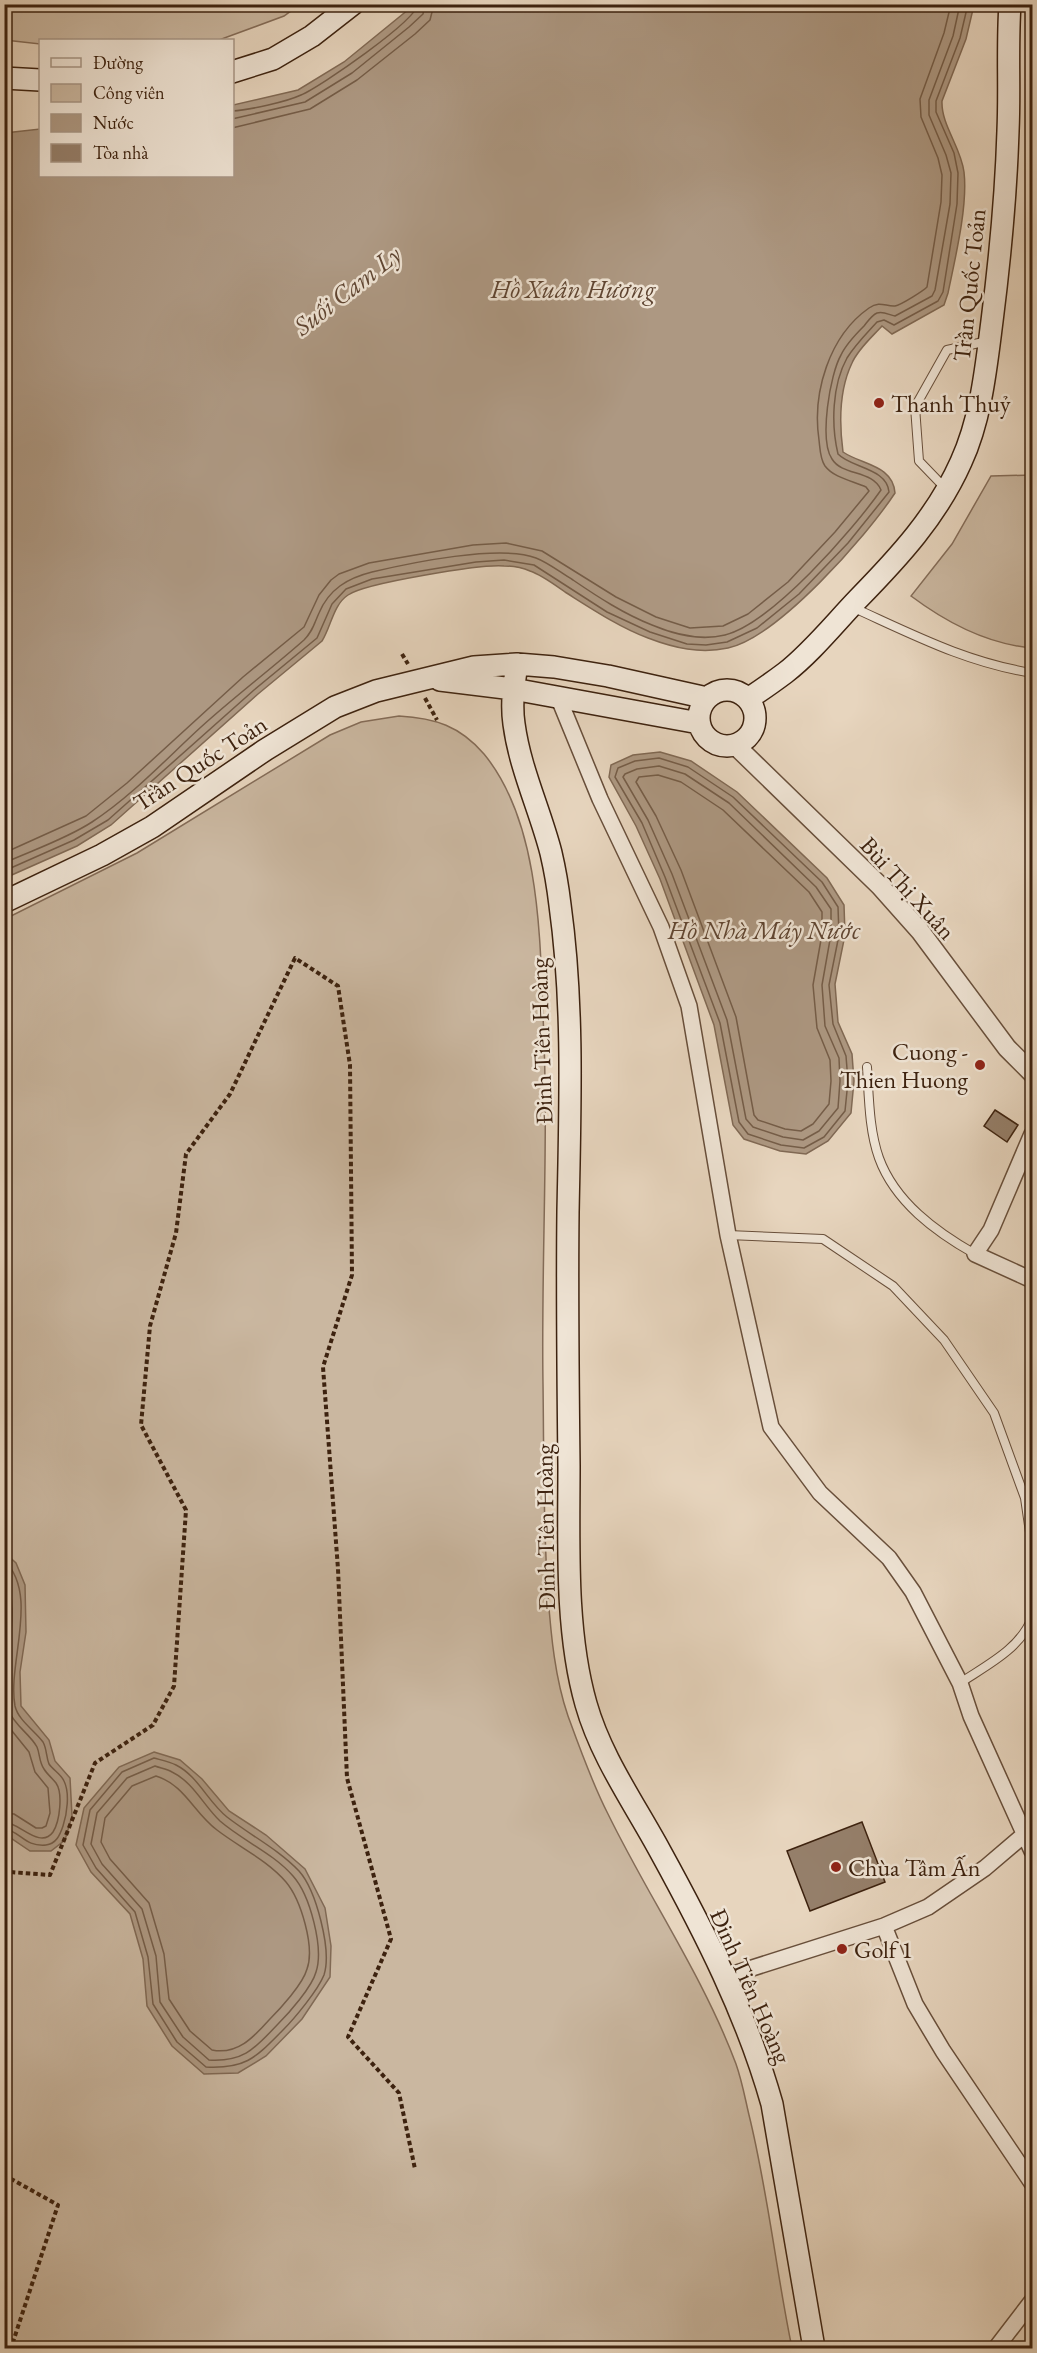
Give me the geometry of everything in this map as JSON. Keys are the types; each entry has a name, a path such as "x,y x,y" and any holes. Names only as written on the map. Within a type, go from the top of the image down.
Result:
{"main road":[{"path":"234,71 273,59 312,36 353,4"},
{"name":"Trần Quốc Toản","path":"748,699 786,672 851,607 922,530 962,461 975,422 986,369 1004,214 1010,4"},
{"path":"4,78 39,80"},
{"name":"Trần Quốc Toản","path":"4,902 102,855 152,827 265,750 335,707 376,691 474,667 517,664 554,667 608,676 707,698"},
{"name":"Đinh Tiên Hoàng","path":"517,664 513,689 513,721 522,761 552,862 560,903 567,970 570,1091 567,1289 570,1578 576,1662 592,1724 609,1761 661,1853 724,1977 763,2069 772,2104 814,2349"},
{"name":"Trần Quốc Toản","path":"428,679 513,689 699,723"},
{"path":"725,690 735,691 748,699 755,718 749,736 735,745 726,747 716,745 701,732 699,723 701,706 707,698 725,690"}],"street":[{"path":"559,699 600,799 661,927 689,1006 728,1235 771,1427 820,1493 889,1558 913,1592 960,1683 971,1716 1029,1832 1032,1851"},
{"name":"Bùi Thị Xuân","path":"735,745 880,886 920,932 1007,1048 1032,1073"},
{"path":"1032,1134 991,1230 975,1254 1032,1280"},
{"path":"724,1977 884,1926 928,1907 985,1868 1029,1832"},
{"path":"884,1926 915,2004 943,2051 1032,2182"},
{"path":"996,2349 1032,2301"}],"lane":[{"path":"947,490 919,461 915,407 947,350 990,341"},
{"path":"851,607 940,648 1002,668 1032,673"},
{"path":"867,1067 876,1149 887,1175 908,1205 945,1237 975,1254"},
{"path":"728,1235 823,1239 893,1286 944,1340 994,1413 1025,1498 1032,1546"},
{"path":"960,1683 1004,1654 1027,1632 1032,1618"}],"path":[{"path":"4,1875 10,1872 50,1875 95,1763 153,1725 174,1686 186,1510 141,1425 150,1326 176,1233 186,1154 230,1094 295,958 338,986 350,1065 352,1275 323,1366 339,1569 347,1778 391,1939 348,2037 399,2093 415,2169"},
{"path":"4,2175 58,2205 11,2349"}],"green space":[{"path":"5,4 299,4 284,16 222,39 39,39 39,44 5,40"},
{"path":"1032,475 1032,648 999,642 968,631 911,596 952,544 991,476"},
{"path":"399,716 446,725 475,744 502,781 516,812 526,844 538,914 545,1061 544,1516 549,1610 557,1672 568,1716 597,1790 624,1845 692,1968 723,2031 736,2064 756,2144 792,2348 5,2348 5,919 137,853 330,735 361,722"}],"water":[{"name":"Hồ Xuân Hương","path":"414,5 974,5 966,39 942,101 945,119 962,163 965,186 960,232 944,305 892,334 882,326 855,358 842,395 843,452 883,471 893,484 895,493 843,558 795,606 748,640 718,650 687,649 648,638 606,617 539,575 514,567 492,566 449,571 359,590 348,595 339,604 322,641 258,694 111,825 77,846 5,878 5,133 39,129 39,177 234,177 234,105 298,90 344,62"},
{"name":"Hồ Nhà Máy Nước","path":"660,752 691,761 737,792 827,878 844,905 845,935 835,984 838,1022 852,1054 854,1081 851,1113 828,1141 806,1154 780,1151 744,1139 733,1125 714,1025 660,879 636,826 609,777 611,765 633,755"},
{"path":"4,1552 16,1563 25,1585 26,1632 20,1672 21,1706 49,1740 55,1761 70,1778 72,1816 65,1840 51,1851 30,1851 5,1834"},
{"path":"154,1752 180,1760 202,1779 229,1811 266,1835 305,1869 325,1908 331,1946 330,1977 302,2019 266,2056 238,2073 204,2074 172,2046 147,2006 143,1959 130,1914 91,1872 76,1845 84,1808 119,1767"}],"building":[{"path":"995,1110 1018,1125 1007,1142 984,1126"},
{"name":"Chùa Tâm Ấn","path":"862,1822 885,1882 810,1911 787,1851"}],"place":[{"name":"Thanh Thuỷ","path":"879,403"},
{"name":"Cuong - Thien Huong","path":"980,1065"},
{"name":"Chùa Tâm Ấn","path":"836,1867"},
{"name":"Golf 1","path":"842,1949"}],"water label":[{"name":"Suối Cam Ly","path":"347,290"}]}
